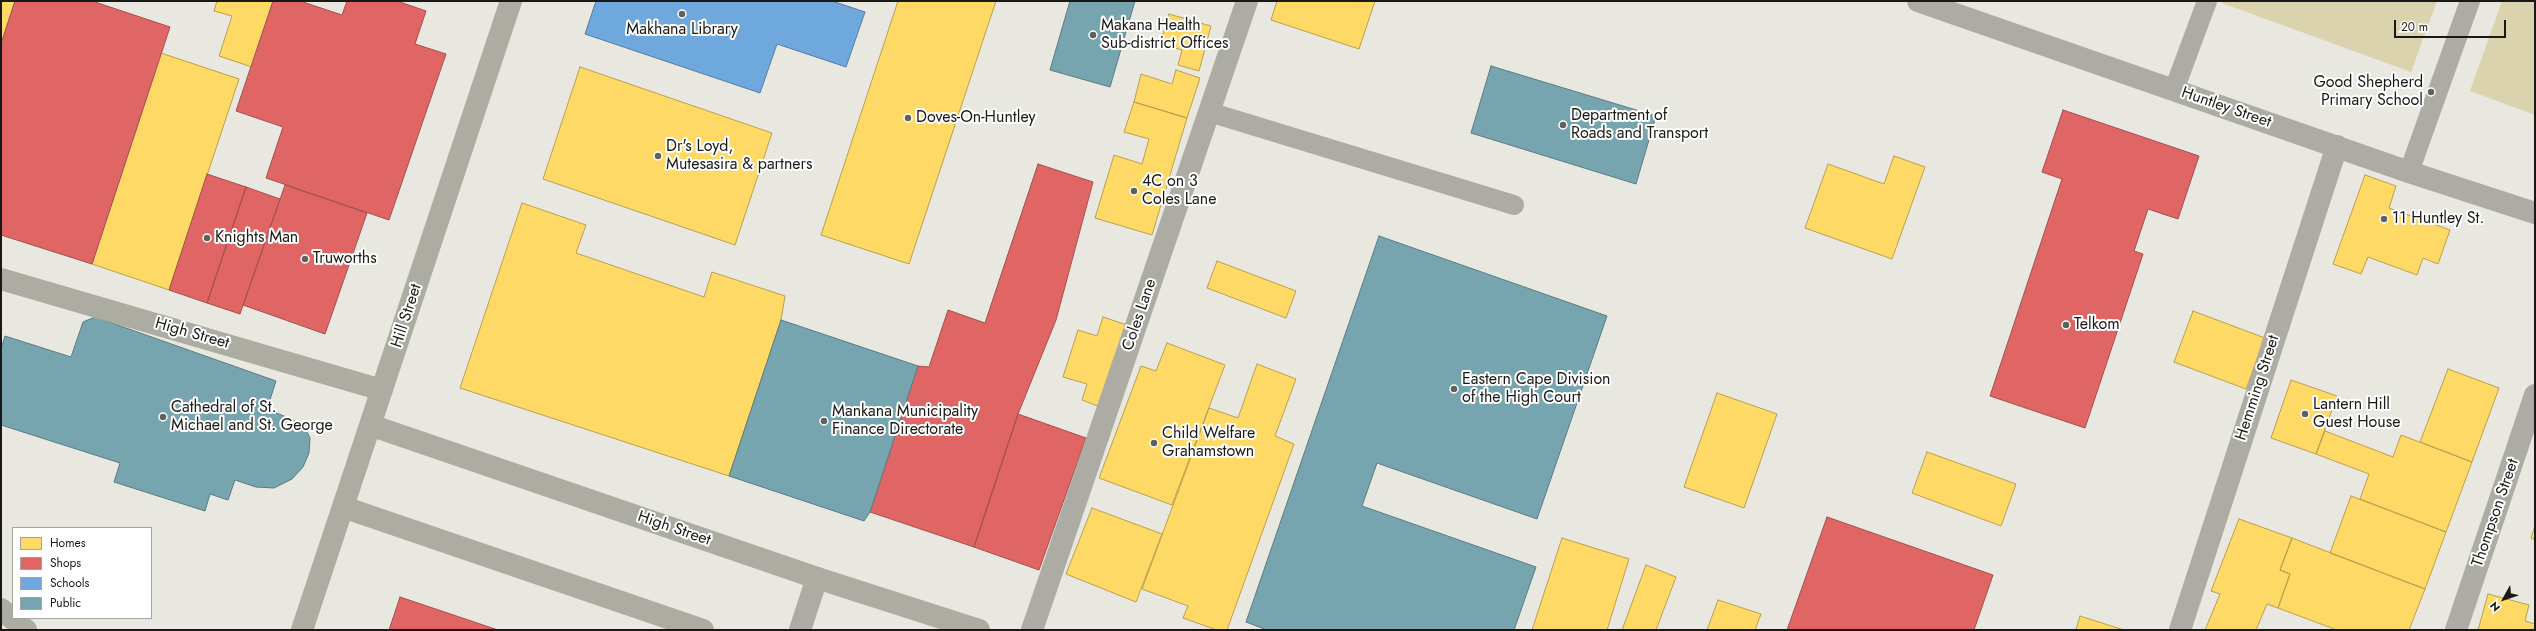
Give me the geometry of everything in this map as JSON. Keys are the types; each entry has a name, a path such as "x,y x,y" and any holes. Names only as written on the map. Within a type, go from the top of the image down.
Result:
{"street":[{"name":"Hill Street","path":"302,630 511,1"},
{"name":"Coles Lane","path":"1032,630 1247,1"},
{"name":"Huntley Street","path":"1918,1 2409,172 2535,213"},
{"name":"Hemming Street","path":"2180,630 2336,146"},
{"name":"High Street","path":"1,279 382,390"},
{"name":"Thompson Street","path":"2456,630 2535,395"},
{"name":"High Street","path":"370,425 817,578 979,630"},
{"path":"343,507 704,630"},
{"path":"800,630 817,578"},
{"path":"1,610 12,619"},
{"path":"12,619 26,630"}],"lane":[{"path":"2174,90 2207,1"},
{"path":"2409,172 2470,1"},
{"path":"1209,112 1514,205"}],"shaded area":[{"path":"2223,1 2437,1 2411,72 2222,3"},
{"path":"2502,1 2535,1 2535,115 2470,91"}],"building: Homes":[{"path":"1,1 15,1 1,44"},
{"path":"217,1 273,1 252,67 219,56 232,16 214,11"},
{"name":"Doves-On-Huntley","path":"898,1 996,1 909,264 821,235"},
{"path":"1277,1 1375,1 1359,49 1271,20"},
{"path":"1169,14 1211,26 1199,71 1178,65 1182,50 1160,44"},
{"path":"161,53 239,79 169,290 92,264"},
{"name":"Dr's Loyd, Mutesasira & partners","path":"580,67 772,133 735,245 543,179"},
{"path":"1176,70 1200,78 1187,118 1134,102 1141,74 1172,84"},
{"name":"4C on 3 Coles Lane","path":"1134,102 1187,118 1152,235 1095,218 1114,155 1142,164 1149,139 1124,132"},
{"path":"1894,156 1925,167 1892,259 1805,228 1828,164 1884,184"},
{"name":"11 Huntley St.","path":"2365,175 2396,186 2389,208 2450,230 2438,264 2423,258 2417,275 2368,257 2361,274 2333,264"},
{"path":"522,203 586,225 576,253 704,297 712,272 785,296 781,320 729,476 460,388"},
{"path":"1217,261 1296,291 1286,318 1207,288"},
{"path":"2193,311 2265,338 2246,389 2174,362"},
{"path":"1103,317 1130,326 1103,408 1082,400 1087,384 1063,377 1078,330 1097,336"},
{"name":"Child Welfare Grahamstown","path":"1167,343 1225,365 1172,505 1099,478 1141,366 1156,371"},
{"path":"1257,364 1296,379 1275,436 1294,444 1227,630 1217,630 1183,618 1188,606 1142,589 1209,408 1238,418"},
{"path":"2448,369 2499,388 2472,462 2420,442"},
{"name":"Lantern Hill Guest House","path":"2291,380 2337,396 2316,454 2271,438"},
{"path":"1717,393 1777,414 1744,508 1684,487"},
{"path":"2325,431 2393,457 2401,435 2472,462 2446,532 2360,499 2369,474 2316,454"},
{"path":"1927,452 2016,484 2001,526 1912,493"},
{"path":"2351,496 2446,532 2425,589 2330,553"},
{"path":"1092,508 1162,534 1136,602 1066,574"},
{"path":"2239,519 2292,538 2280,570 2290,574 2278,608 2267,604 2256,630 2205,630 2220,594 2211,591"},
{"path":"2535,526 2535,540 2531,538"},
{"path":"1562,538 1629,559 1607,630 1532,630"},
{"path":"2292,538 2425,589 2409,630 2337,630 2278,608 2290,574 2280,570"},
{"path":"1646,565 1676,577 1656,630 1622,630"},
{"path":"2488,594 2529,605 2525,621 2535,624 2535,630 2478,630"},
{"path":"1718,600 1761,614 1755,630 1707,630"},
{"path":"2080,616 2124,630 2076,630"}],"building: Shops":[{"path":"15,1 92,1 170,27 92,264 1,235 1,44"},
{"path":"273,1 300,1 342,15 347,1 397,1 426,11 415,44 446,54 389,220 266,178 283,127 236,111"},
{"name":"Telkom","path":"2063,110 2199,156 2178,219 2148,209 2134,251 2143,254 2085,428 1990,396 2062,179 2042,172"},
{"path":"1038,164 1093,182 1056,320 1018,414 974,547 870,512 918,366 929,367 948,310 985,323"},
{"name":"Knights Man","path":"207,174 246,187 207,303 169,290"},
{"name":"Truworths","path":"285,185 367,213 325,334 243,305"},
{"path":"246,187 280,199 240,314 207,303"},
{"path":"1018,414 1086,438 1039,570 974,547"},
{"path":"1827,517 1993,575 1974,630 1787,630"},
{"path":"400,597 498,630 389,630"}],"building: Schools":[{"path":"596,1 832,1 865,12 846,67 777,44 760,93 585,34"}],"building: Public":[{"name":"Makana Health Sub-district Offices","path":"1070,1 1135,1 1110,87 1050,70"},
{"name":"Department of Roads and Transport","path":"1491,66 1656,116 1636,184 1471,133"},
{"name":"Eastern Cape Division of the High Court","path":"1379,236 1607,316 1537,519 1377,463 1362,506 1536,567 1514,630 1267,630 1246,622"},
{"path":"95,317 276,381 267,409 303,424 310,438 309,453 303,467 292,479 274,488 256,487 235,480 228,500 210,494 205,511 114,482 120,463 1,425 1,349 5,336 71,357 83,322"},
{"name":"Mankana Municipality Finance Directorate","path":"781,320 918,366 870,512 864,521 729,476"}],"place":[{"name":"Makhana Library","path":"682,14"},
{"name":"Makana Health Sub-district Offices","path":"1093,35"},
{"name":"Good Shepherd Primary School","path":"2431,92"},
{"name":"Doves-On-Huntley","path":"908,118"},
{"name":"Department of Roads and Transport","path":"1563,125"},
{"name":"Dr's Loyd, Mutesasira & partners","path":"658,156"},
{"name":"4C on 3 Coles Lane","path":"1134,191"},
{"name":"11 Huntley St.","path":"2384,219"},
{"name":"Knights Man","path":"207,238"},
{"name":"Truworths","path":"305,259"},
{"name":"Telkom","path":"2066,325"},
{"name":"Eastern Cape Division of the High Court","path":"1454,389"},
{"name":"Lantern Hill Guest House","path":"2305,414"},
{"name":"Cathedral of St. Michael and St. George","path":"163,417"},
{"name":"Mankana Municipality Finance Directorate","path":"824,421"},
{"name":"Child Welfare Grahamstown","path":"1154,443"}]}
